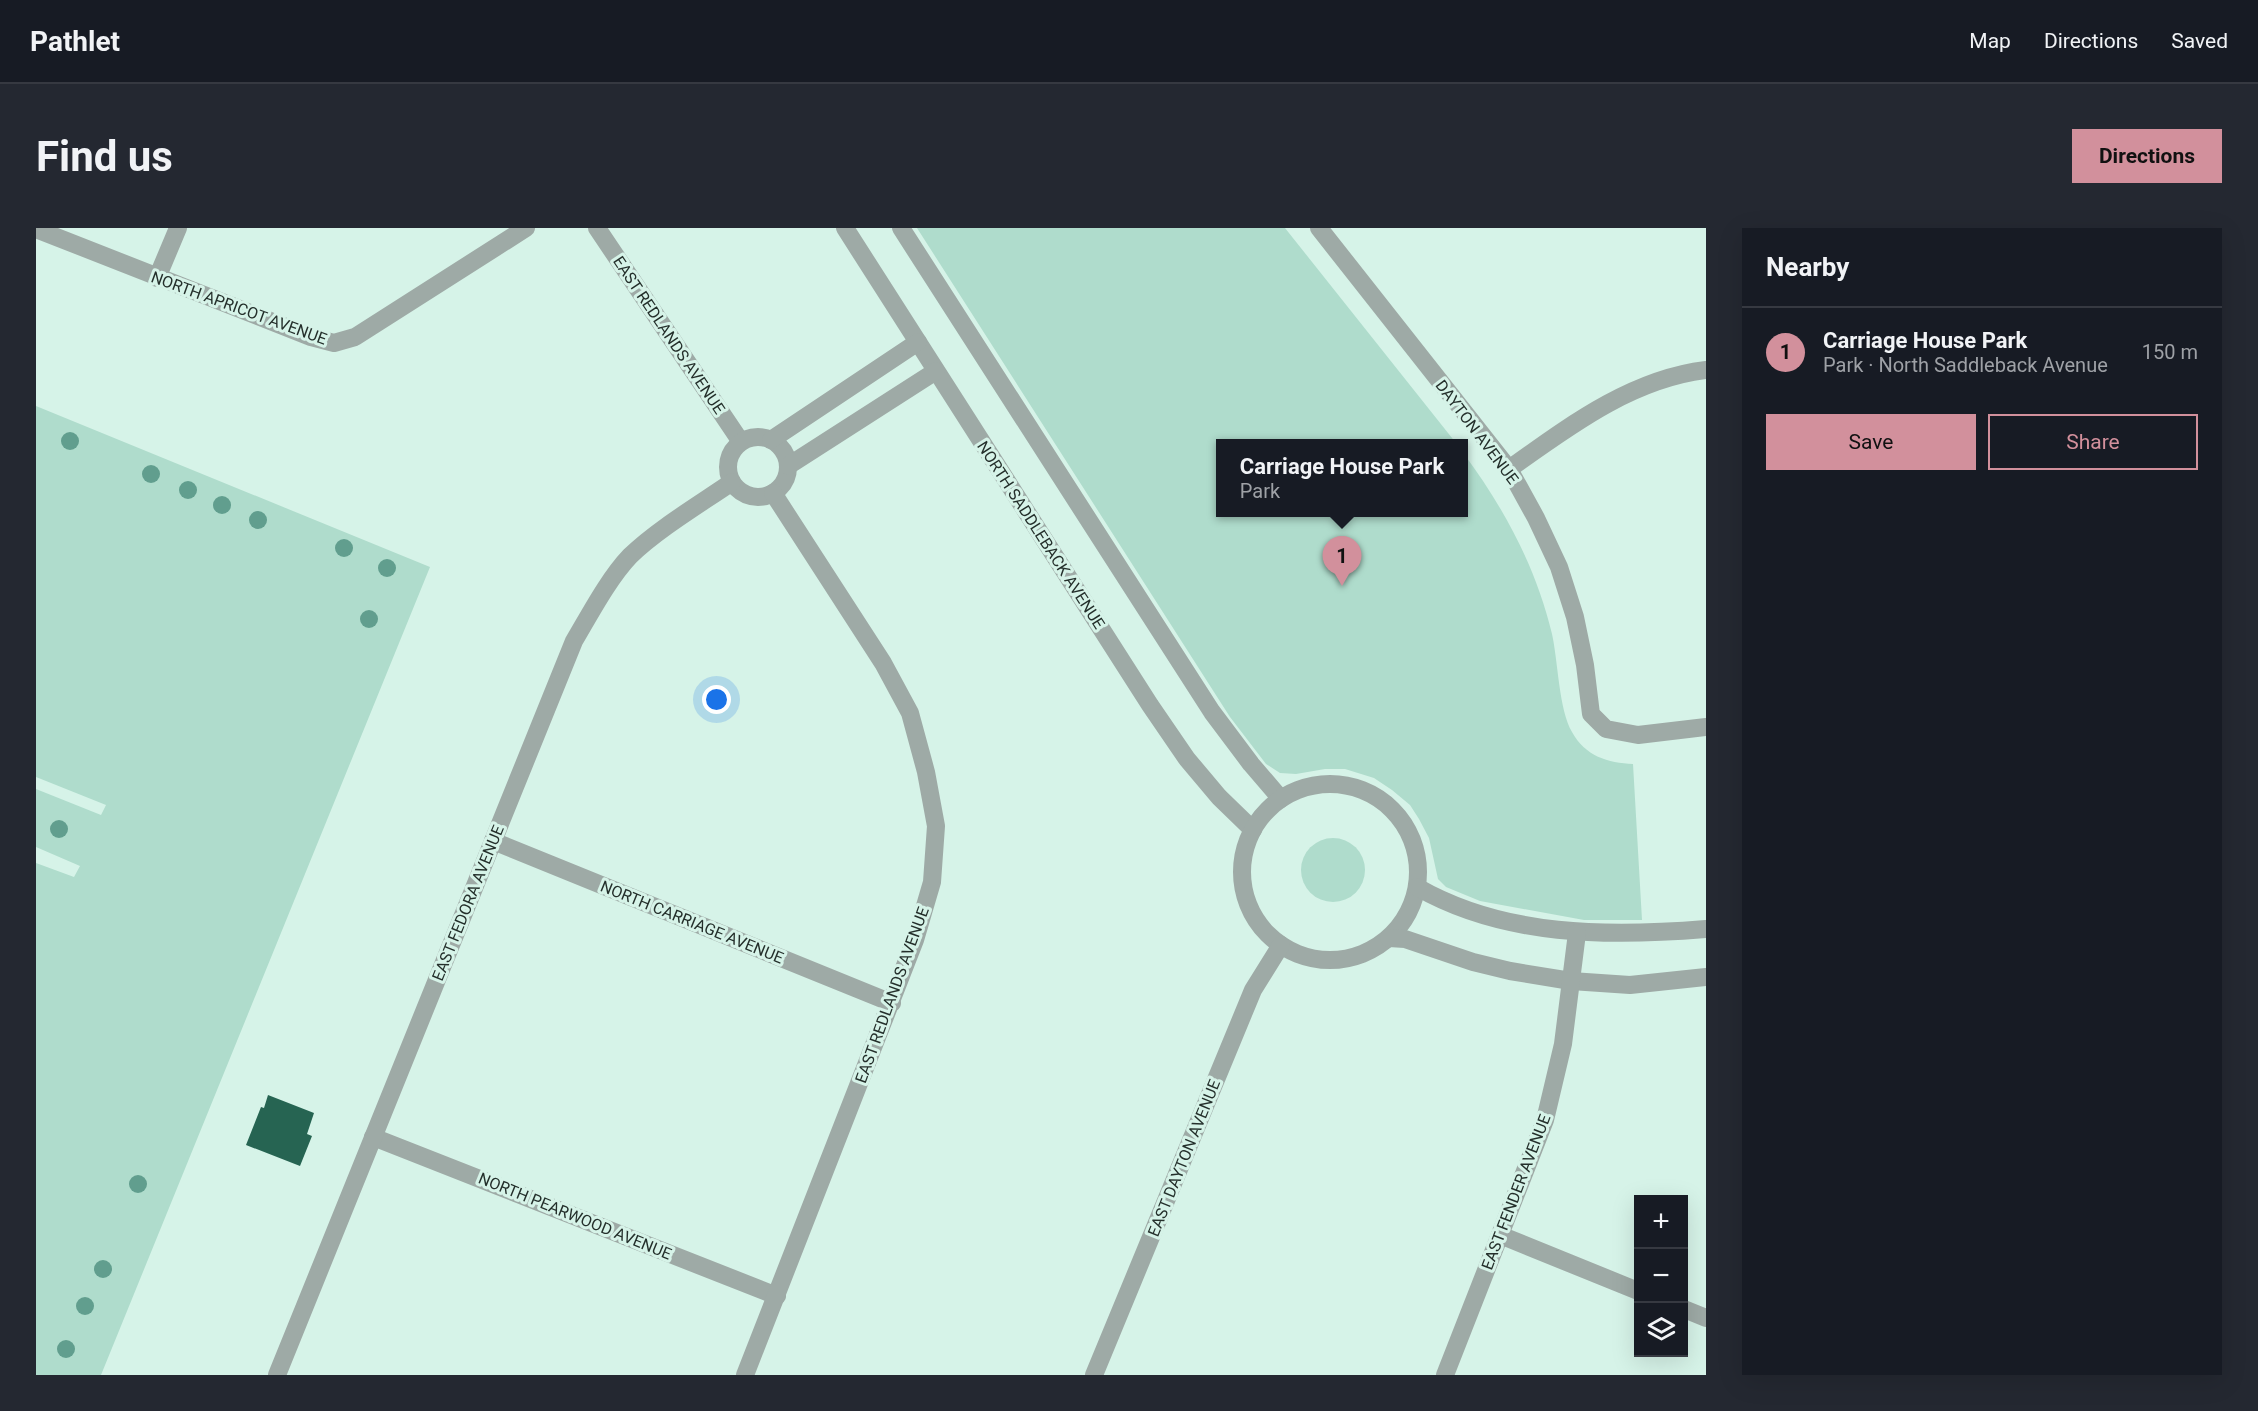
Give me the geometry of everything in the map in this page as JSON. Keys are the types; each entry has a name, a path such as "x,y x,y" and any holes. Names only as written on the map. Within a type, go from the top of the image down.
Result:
{"street":[{"path":"157,278 178,228"},
{"name":"NORTH APRICOT AVENUE","path":"36,229 311,337 334,343 356,337 526,228"},
{"name":"EAST REDLANDS AVENUE","path":"597,228 741,442"},
{"name":"NORTH SADDLEBACK AVENUE","path":"844,228 1150,705 1187,759 1218,797 1253,830"},
{"path":"901,228 1212,712 1281,799"},
{"name":"DAYTON AVENUE","path":"1322,229 1509,469 1559,567 1575,617 1585,665 1591,714 1606,729 1638,735 1706,727"},
{"path":"771,440 918,342"},
{"path":"1509,469 1563,431 1613,400 1683,373 1706,370"},
{"path":"788,466 936,371"},
{"path":"757,437 771,440 783,450 788,466 785,480 779,489 761,498 741,493 732,482 727,468 732,450 741,442 757,437"},
{"name":"EAST FEDORA AVENUE","path":"277,1375 574,641 600,597 630,556 681,516 732,482"},
{"name":"EAST REDLANDS AVENUE","path":"745,1375 915,940 932,882 936,826 926,772 910,713 883,663 773,493"},
{"path":"1339,784 1368,792 1393,809 1411,835 1419,865 1417,887 1404,920 1389,938 1368,952 1344,960 1319,960 1295,953 1281,945 1254,917 1244,888 1243,858 1253,830 1265,813 1281,799 1309,786 1339,784"},
{"name":"NORTH CARRIAGE AVENUE","path":"493,841 892,1003"},
{"path":"1417,887 1435,898 1488,917 1578,933 1706,929"},
{"name":"EAST FENDER AVENUE","path":"1445,1375 1545,1120 1563,1044 1578,933"},
{"path":"1389,938 1405,939 1473,962 1510,971 1571,981 1630,985 1706,977"},
{"name":"EAST DAYTON AVENUE","path":"1094,1375 1252,990 1281,945"},
{"name":"NORTH PEARWOOD AVENUE","path":"373,1137 777,1296"},
{"path":"1500,1235 1634,1289"},
{"path":"1688,1311 1706,1318"}],"green space":[{"path":"917,228 1285,228 1453,439 1216,439 1216,517 1468,517 1468,459 1505,517 1537,585 1552,634 1564,711 1572,732 1584,747 1598,757 1633,764 1642,920 1584,920 1480,901 1446,887 1438,879 1429,838 1419,819 1410,805 1392,790 1374,778 1345,769 1325,769 1296,774 1280,773 1266,764 1230,717"},
{"path":"36,406 430,567 101,1375 36,1375 36,863 74,877 80,866 36,847 36,789 101,815 106,805 36,777"},
{"path":"1333,838 1351,844 1359,852 1365,870 1359,888 1351,896 1333,902 1315,896 1307,888 1301,870 1307,852 1315,844"}],"building":[{"path":"268,1095 314,1113 307,1134 312,1136 300,1166 246,1145"}],"place":[{"name":"Carriage House Park","path":"1342,586"}]}
